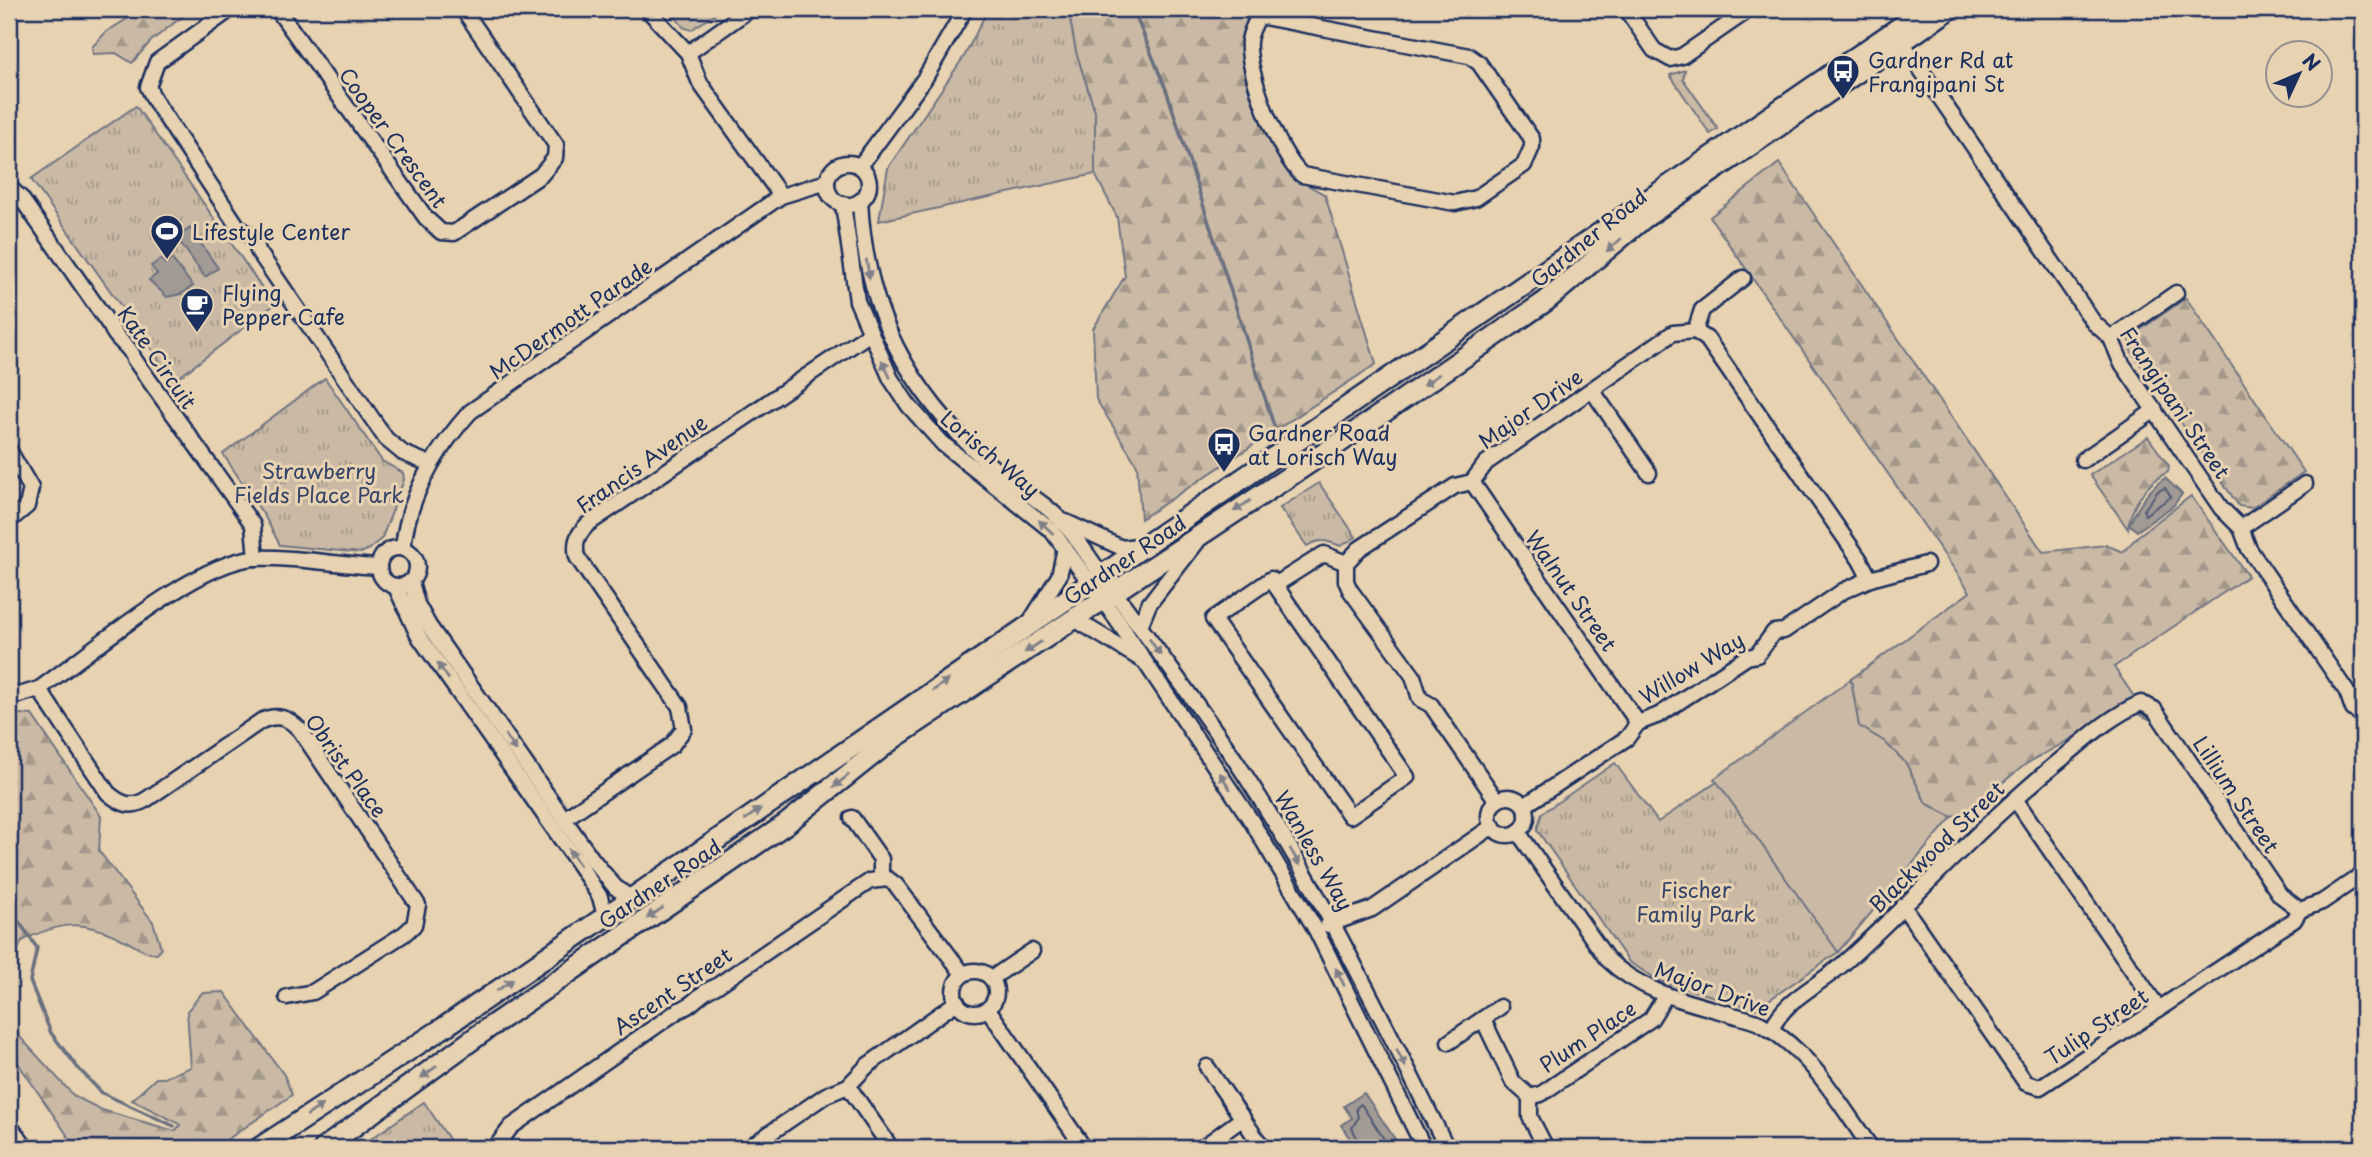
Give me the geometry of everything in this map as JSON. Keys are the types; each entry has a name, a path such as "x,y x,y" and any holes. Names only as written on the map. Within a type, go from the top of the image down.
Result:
{"street":[{"path":"230,9 157,62 148,87 238,227 254,239 258,251 386,439 403,453 430,464"},
{"name":"Cooper Crescent","path":"277,9 426,218 441,232 454,233 541,175 555,158 556,145 463,9"},
{"path":"647,9 688,53 700,83 781,197"},
{"path":"688,53 750,9"},
{"path":"860,166 925,78 965,9"},
{"path":"1626,9 1654,50 1671,59 1682,56 1750,9"},
{"name":"Gardner Road","path":"259,1148 443,1028 1926,9"},
{"name":"Gardner Road","path":"324,1148 491,1026 786,824 924,717 1076,620 1546,301 1643,219 1950,9"},
{"path":"1254,12 1469,55 1479,63 1531,139 1531,156 1524,164 1476,198 1455,203 1302,175 1289,161 1254,83 1249,41 1254,12"},
{"name":"Frangipani Street","path":"1902,42 2094,323 2111,338 2121,362 2221,508 2241,528 2249,549 2347,692 2353,709 2363,715"},
{"path":"853,163 860,166 869,184 860,201 843,204 832,198 827,182 828,175 838,164 853,163"},
{"name":"McDermott Parade","path":"403,548 413,508 430,464 448,436 470,412 781,197 827,182"},
{"name":"Kate Circuit","path":"9,187 21,198 111,327 114,336 131,348 134,359 253,525 256,558"},
{"name":"Lorisch Way","path":"860,201 870,280 885,327 924,396 990,465 1061,520 1122,548 1144,545"},
{"name":"Lorisch Way","path":"843,204 848,226 850,267 869,334 891,379 925,425 975,471 1052,531 1065,548 1096,578"},
{"path":"1743,278 1702,310 1695,331 1707,339 1860,560 1870,579"},
{"path":"2111,338 2176,293"},
{"name":"Major Drive","path":"1346,562 1359,549 1455,486 1472,482 1486,463 1673,333 1695,331"},
{"name":"Francis Avenue","path":"564,818 673,745 684,729 680,707 577,557 575,545 579,534 588,524 869,334"},
{"path":"1592,390 1649,473"},
{"path":"2083,460 2154,410"},
{"path":"9,450 31,488 27,506 9,521"},
{"name":"Walnut Street","path":"1472,482 1638,723"},
{"path":"2241,528 2305,484"},
{"name":"Lorisch Way","path":"1061,520 1109,596"},
{"path":"1140,626 1149,604 1203,532"},
{"path":"378,567 388,550 403,548 417,563 411,582 417,604 429,626 564,818 615,887 630,898"},
{"name":"Gardner Road","path":"1027,626 1059,576 1065,548"},
{"path":"1275,585 1324,554 1346,562 1346,581 1350,590 1413,676 1420,699 1431,705 1497,801"},
{"path":"9,691 19,695 39,688 200,575 256,558 378,567"},
{"name":"Willow Way","path":"1524,806 1627,738 1638,723 1659,715 1747,657 1757,655 1774,632 1784,631 1843,591 1870,579 1926,565"},
{"path":"378,567 384,582 397,587 411,582"},
{"path":"1271,579 1275,585 1407,777 1350,816 1213,619 1271,579"},
{"path":"397,587 418,635 580,866 600,897 605,916"},
{"name":"Wanless Way","path":"1109,596 1140,626 1270,813 1333,923 1447,1148"},
{"name":"Wanless Way","path":"1109,596 1146,662 1252,822 1316,930 1424,1148"},
{"path":"1076,620 1146,662"},
{"name":"Obrist Place","path":"39,688 108,793 120,803 130,806 147,799 272,716 291,720 300,730 418,905 414,925 404,934 313,992 288,997"},
{"name":"Blackwood Street","path":"1771,1030 1778,1014 1786,1006 1842,965 2015,799 2113,717 2141,703"},
{"name":"Lillium Street","path":"2141,703 2154,709 2280,895 2300,910"},
{"path":"1512,798 1524,806 1527,817 1518,832 1502,833 1493,826 1491,810 1497,801 1512,798"},
{"path":"2015,799 2160,1009"},
{"path":"852,818 881,859 881,878 896,885 963,974"},
{"path":"1316,930 1372,909 1493,826"},
{"name":"Major Drive","path":"1518,832 1607,959 1623,975 1666,995 1760,1023 1789,1042 1810,1062 1871,1148"},
{"name":"Tulip Street","path":"1903,906 2026,1083 2040,1087 2294,920 2300,910 2322,902 2363,874"},
{"name":"Ascent Street","path":"495,1148 511,1127 679,1010 689,1007 702,991 715,987 870,881 881,878"},
{"path":"992,978 1032,951"},
{"path":"977,970 992,978 996,997 988,1009 973,1013 957,1002 954,988 963,974 977,970"},
{"name":"Plum Place","path":"1483,1019 1513,1082 1522,1093 1530,1097 1541,1094 1651,1019 1666,995"},
{"path":"748,1148 826,1096 848,1086 868,1065 957,1002"},
{"path":"1449,1042 1500,1007"},
{"path":"988,1009 1084,1148"},
{"path":"443,1028 452,1037 478,1025 491,1026"},
{"path":"1207,1067 1264,1148"},
{"path":"848,1086 891,1148"},
{"path":"1530,1097 1530,1117 1545,1148"},
{"path":"1202,1148 1243,1118"},
{"path":"9,1125 26,1148"}],"green space":[{"path":"143,9 192,9 151,41 132,63 116,53 93,54 92,47 106,32"},
{"path":"670,9 723,9 691,30 683,27"},
{"path":"988,9 1068,9 1076,52 1095,112 1095,174 879,221 888,168 965,55"},
{"path":"1068,9 1242,9 1248,24 1242,43 1250,91 1291,175 1325,195 1376,364 1141,519 1137,465 1096,399 1093,329 1125,276 1117,217 1095,174 1095,111 1076,52"},
{"path":"1685,70 1683,79 1718,129 1710,134 1670,75"},
{"name":"Lifestyle Center","path":"136,106 274,305 174,381 31,179"},
{"path":"1779,163 2043,552 2106,545 2123,552 2138,536 2191,496 2248,576 2114,667 2149,719 2126,708 2026,764 1971,808 1952,817 1926,803 1906,763 1884,741 1859,726 1851,679 1970,592 1710,217"},
{"path":"2186,298 2304,472 2252,508 2239,506 2129,348 2130,337"},
{"name":"Strawberry Fields Place Park","path":"325,378 382,461 403,473 404,480 382,538 361,553 280,545 265,517 223,454"},
{"path":"2148,437 2169,466 2168,472 2141,496 2132,512 2128,529 2090,475"},
{"path":"1319,483 1356,537 1341,546 1324,541 1307,546 1280,508"},
{"path":"1851,679 1859,726 1884,741 1906,763 1926,803 1952,817 1838,952 1714,779"},
{"path":"9,713 32,715 101,816 99,851 153,922 161,948 157,954 95,928 72,925 36,934 22,941 9,968"},
{"name":"Fischer Family Park","path":"1615,763 1658,822 1717,782 1838,952 1756,1009 1660,981 1629,962 1537,830 1542,813"},
{"path":"224,992 284,1075 292,1095 215,1148 76,1148 9,1050 9,1017 19,1036 74,1096 102,1110 175,1131 180,1125 132,1100 156,1078 164,1078 191,1067 187,1011 202,993"},
{"path":"424,1102 455,1148 358,1148"}],"water":[{"path":"190,228 218,268 205,277 177,238"},
{"path":"161,259 165,264 172,259 193,286 181,294 167,297 149,280 157,274 151,266"},
{"path":"2165,478 2182,494 2173,506 2137,531 2129,524 2140,504"},
{"path":"1364,1093 1399,1145 1393,1148 1356,1148 1341,1125 1352,1118 1344,1106"}],"waterway":[{"path":"1133,9 1167,92 1275,429"},
{"path":"9,907 37,948 30,981 51,1033 102,1093 174,1126"}],"place":[{"name":"Gardner Rd at Frangipani St","path":"1843,101"},
{"name":"Lifestyle Center","path":"167,261"},
{"name":"Flying Pepper Cafe","path":"197,334"},
{"name":"Gardner Road at Lorisch Way","path":"1224,474"}]}
